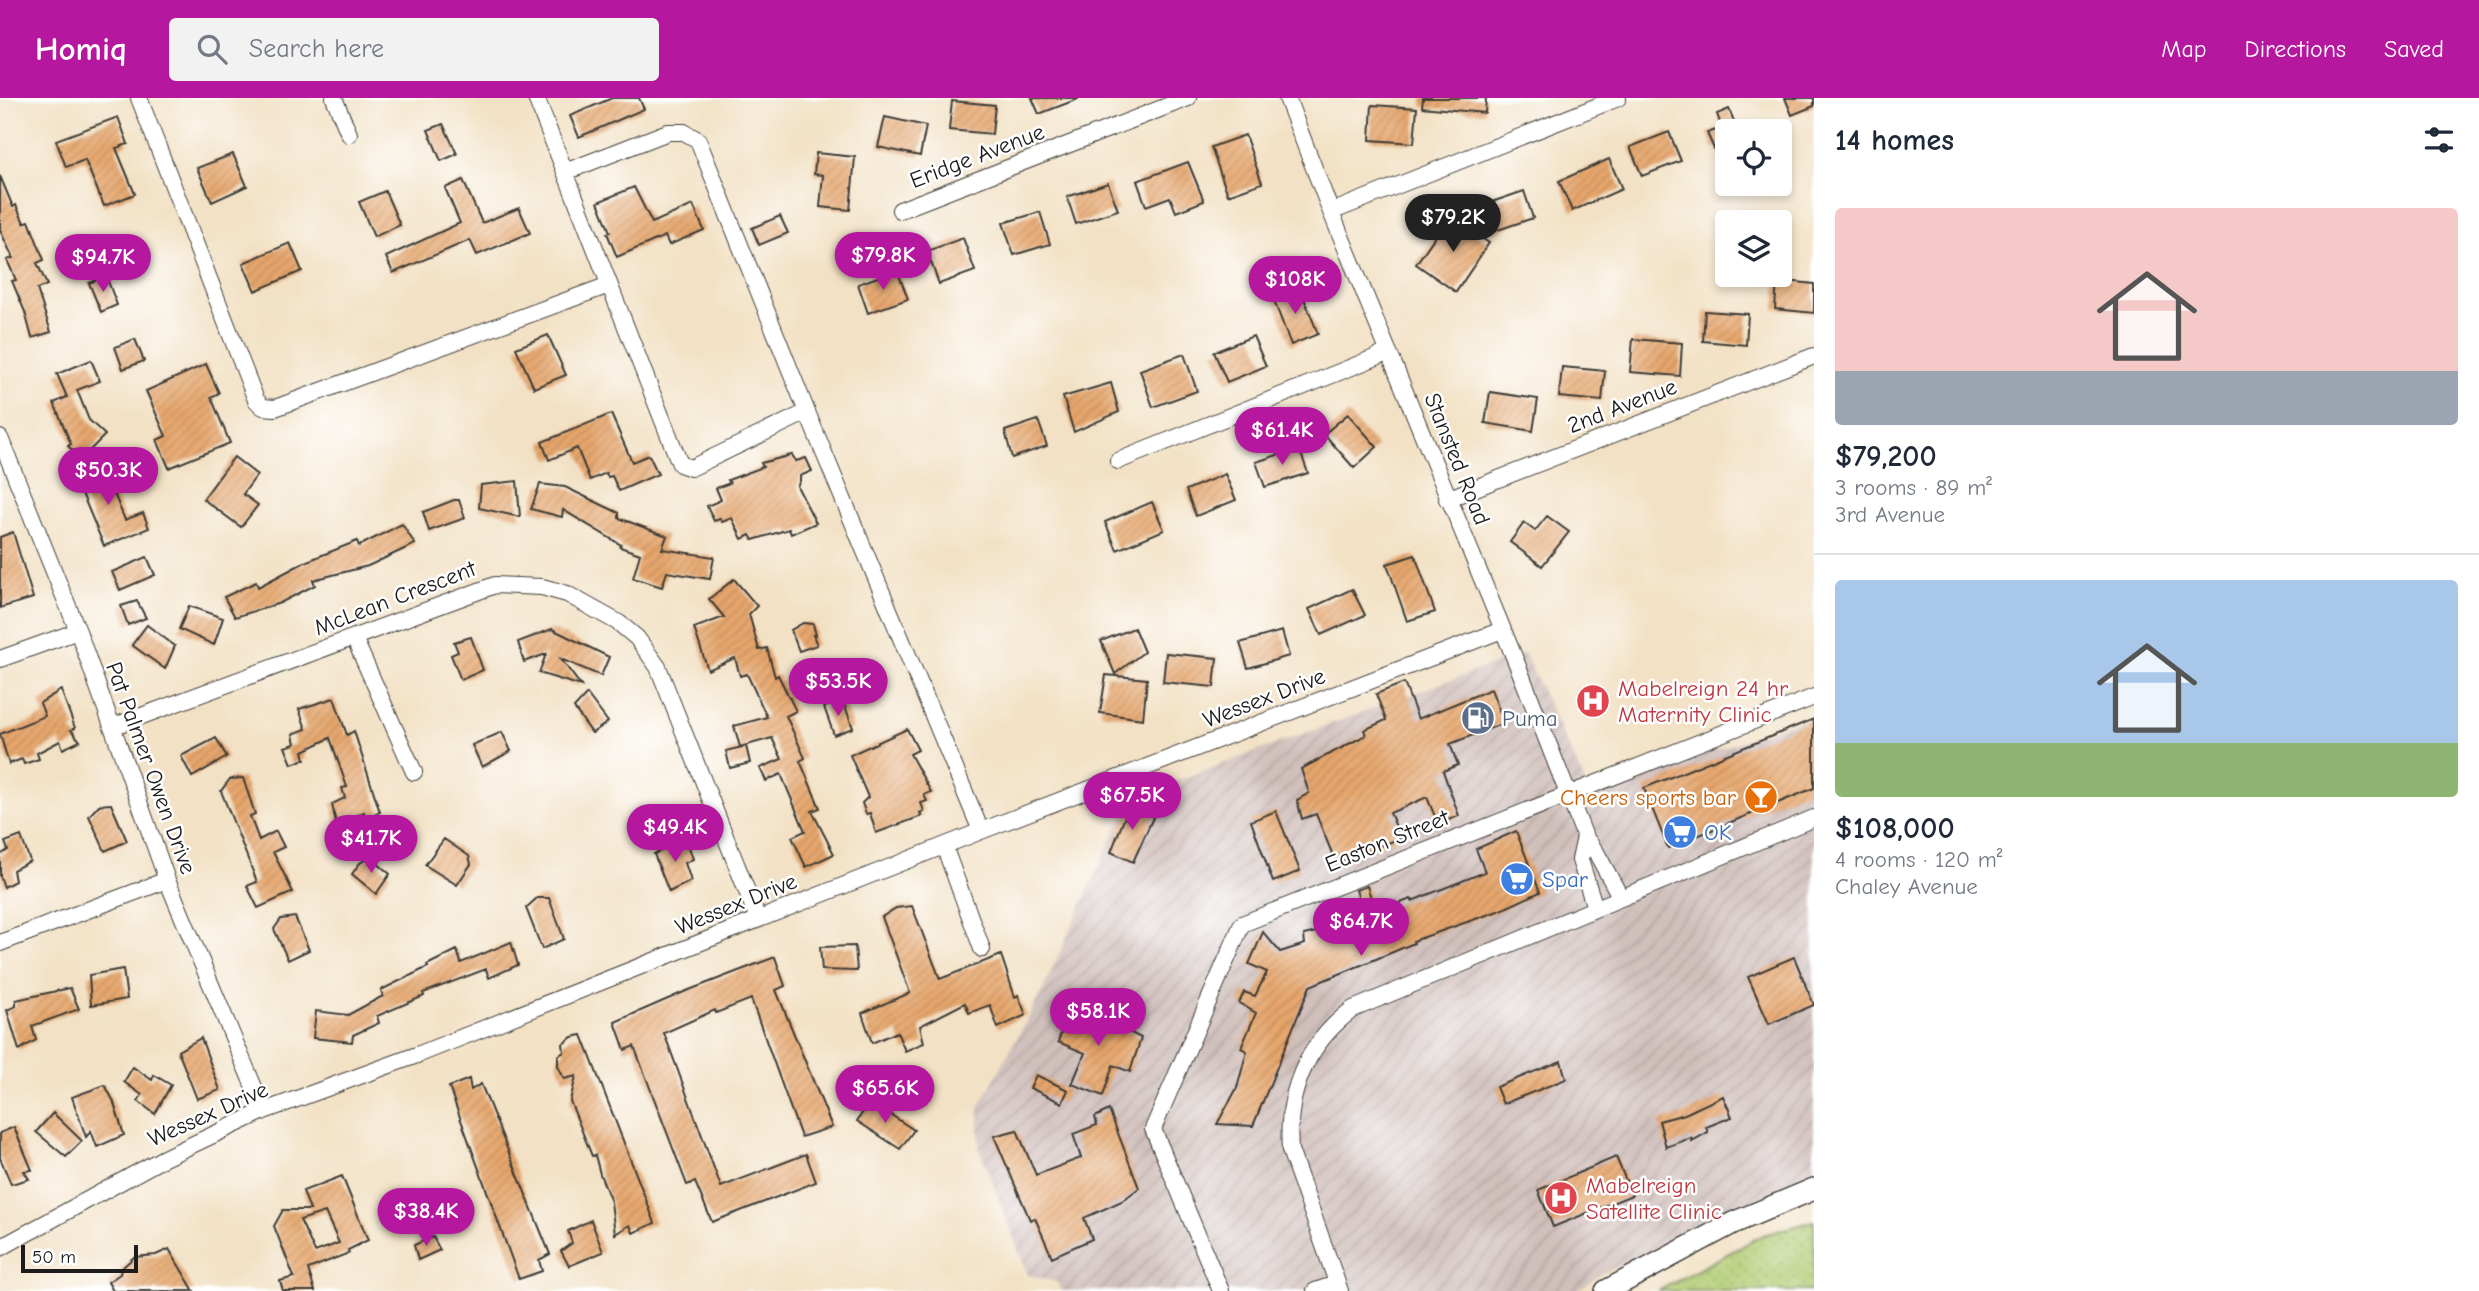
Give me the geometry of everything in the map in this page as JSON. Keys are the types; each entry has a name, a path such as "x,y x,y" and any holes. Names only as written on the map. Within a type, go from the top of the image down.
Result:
{"street":[{"path":"139,98 256,400 263,407 275,408 609,285"},
{"path":"334,98 349,134"},
{"path":"536,98 680,464 691,468 807,412"},
{"name":"Eridge Avenue","path":"900,210 1188,98"},
{"name":"Stansted Road","path":"1287,98 1585,837 1620,898"},
{"path":"1331,212 1618,98"},
{"path":"565,172 668,132 684,132 698,140 807,412 981,831"},
{"path":"1118,461 1390,352"},
{"name":"2nd Avenue","path":"1447,499 1814,356"},
{"name":"Pat Palmer Owen Drive","path":"0,439 78,631 167,880 264,1111"},
{"name":"McLean Crescent","path":"112,727 495,585 542,587 567,594 620,623 637,638 658,667 758,919"},
{"name":"Wessex Drive","path":"0,1248 164,1158 264,1111 417,1055 981,831 1502,630"},
{"path":"0,659 78,631"},
{"path":"354,638 414,772"},
{"name":"Easton Street","path":"1221,1291 1153,1129 1238,929 1246,922 1814,697"},
{"path":"1315,1291 1338,1288 1317,1221 1290,1150 1288,1126 1292,1099 1303,1068 1327,1034 1353,1009 1814,818"},
{"name":"Stansted Road","path":"1585,837 1580,860 1595,908"},
{"path":"944,846 982,949"},
{"path":"0,943 167,880"},
{"path":"1606,1291 1733,1223 1814,1189"}],"shaded area":[{"path":"1524,653 1590,793 1814,716 1814,1177 1601,1274 1577,1291 1061,1291 1057,1282 1028,1275 979,1147 979,1107 1042,992 1130,798"}],"green space":[{"path":"1814,1221 1814,1291 1658,1291 1763,1235"}],"building":[{"path":"612,98 639,98 644,109 579,137 570,116"},
{"path":"1032,98 1078,98 1078,99 1039,114"},
{"path":"1423,98 1486,98 1485,113 1422,107"},
{"path":"1785,98 1814,98 1814,106 1792,115"},
{"path":"952,101 995,105 992,134 949,130"},
{"path":"1372,105 1417,108 1414,143 1370,140"},
{"path":"1729,109 1733,119 1719,119 1717,114"},
{"path":"118,117 128,144 116,148 135,194 104,206 85,160 66,167 56,140"},
{"path":"885,117 926,126 920,156 878,147"},
{"path":"443,124 457,154 441,161 428,130"},
{"path":"1715,130 1715,149 1714,149 1707,133"},
{"path":"1669,132 1681,161 1642,176 1630,147"},
{"path":"1245,135 1262,183 1228,195 1211,147"},
{"path":"816,153 855,157 850,210 820,207 823,175 814,174"},
{"path":"233,154 247,186 212,202 197,168"},
{"path":"1609,159 1622,189 1572,211 1559,181"},
{"path":"1188,162 1204,201 1176,212 1170,197 1146,206 1137,181"},
{"path":"0,176 13,207 16,205 24,223 29,221 44,260 37,263 47,285 37,289 51,332 32,338 12,281 16,280 7,260 13,258 0,230"},
{"path":"463,180 482,223 519,208 530,233 477,255 470,240 393,273 386,257 460,223 445,188"},
{"path":"1108,183 1118,210 1076,224 1067,197"},
{"path":"634,187 652,223 693,205 704,230 669,245 665,236 617,257 598,202"},
{"path":"385,191 400,225 374,237 359,202"},
{"path":"1524,191 1533,218 1492,232 1483,205"},
{"path":"1040,212 1050,244 1014,255 1003,223"},
{"path":"780,216 788,233 759,245 752,228"},
{"path":"1449,216 1489,243 1456,292 1416,264"},
{"path":"963,238 975,271 939,284 927,251"},
{"path":"290,243 302,271 255,291 243,263"},
{"path":"897,270 908,299 868,313 858,284"},
{"path":"106,276 117,305 101,312 89,283"},
{"path":"1792,282 1814,284 1814,313 1775,309 1777,287 1792,287"},
{"path":"1300,288 1318,334 1291,345 1273,298"},
{"path":"1705,311 1748,314 1746,345 1703,341"},
{"path":"548,335 566,375 534,388 516,348"},
{"path":"1253,336 1266,366 1227,382 1214,352"},
{"path":"135,339 144,361 123,369 115,347"},
{"path":"1633,339 1682,343 1680,376 1630,372"},
{"path":"1184,354 1197,391 1153,407 1140,370"},
{"path":"91,360 100,381 77,390 89,420 105,435 81,459 68,446 71,444 54,403 67,397 57,374"},
{"path":"206,364 219,393 211,397 230,443 169,468 157,440 166,436 146,391"},
{"path":"1562,367 1605,371 1602,401 1559,397"},
{"path":"1111,383 1119,412 1074,432 1063,397"},
{"path":"1490,392 1538,399 1533,431 1485,423"},
{"path":"611,414 632,462 649,455 658,474 619,491 612,476 608,477 606,473 590,480 577,448 549,460 542,442"},
{"path":"1348,414 1377,447 1354,468 1324,434"},
{"path":"1038,420 1047,446 1012,458 1005,431"},
{"path":"1299,448 1308,473 1265,487 1256,462"},
{"path":"792,455 796,461 806,458 812,471 800,476 797,486 816,523 791,534 789,529 753,540 750,535 742,539 732,518 722,522 720,519 714,521 707,506 721,500 716,488 730,483 728,480 763,467 761,463"},
{"path":"234,457 257,475 243,494 258,505 241,527 203,499"},
{"path":"110,464 120,485 112,489 125,520 143,513 149,528 104,546 76,479"},
{"path":"1225,474 1236,500 1196,516 1186,490"},
{"path":"517,481 520,517 479,508 481,485"},
{"path":"540,484 565,487 619,513 619,518 667,536 662,549 714,557 710,579 667,572 662,587 633,578 640,554 620,547 621,545 563,510 562,517 531,509"},
{"path":"459,500 465,518 429,531 423,512"},
{"path":"1152,502 1164,530 1117,550 1105,522"},
{"path":"1547,516 1569,532 1542,566 1510,542 1524,523 1535,531"},
{"path":"402,524 415,544 368,566 313,580 315,585 280,603 235,617 224,597 256,582 258,587 305,562 357,541 359,546"},
{"path":"13,532 33,598 0,608 0,537"},
{"path":"1415,555 1435,612 1407,621 1387,564"},
{"path":"147,557 155,575 120,590 112,572"},
{"path":"734,579 757,606 749,614 759,650 767,648 775,677 778,675 796,711 786,716 805,758 800,761 820,808 812,811 834,854 806,867 792,837 805,831 781,774 766,781 760,768 782,759 772,738 740,747 734,726 767,717 747,674 740,676 735,658 708,670 694,628 724,617 709,599"},
{"path":"1352,589 1365,615 1321,635 1309,609"},
{"path":"137,601 146,618 128,625 121,606"},
{"path":"189,606 223,618 214,645 179,629"},
{"path":"803,623 813,624 817,645 799,651 791,630"},
{"path":"147,625 175,646 165,669 132,645"},
{"path":"1134,628 1144,652 1115,674 1101,641"},
{"path":"552,629 609,657 601,676 561,659 581,686 539,673 546,654 524,662 518,642"},
{"path":"1282,631 1289,656 1248,668 1240,643"},
{"path":"471,637 483,670 461,680 451,655 458,652 454,642"},
{"path":"1166,653 1217,658 1214,687 1163,682"},
{"path":"1106,675 1147,679 1143,719 1100,713"},
{"path":"1404,683 1418,719 1491,689 1504,723 1450,744 1458,765 1443,771 1459,816 1438,824 1427,797 1390,813 1401,838 1336,863 1316,814 1302,819 1297,800 1309,793 1301,769 1366,735 1364,730 1386,720 1376,694"},
{"path":"61,690 75,728 71,730 80,741 63,749 60,741 37,753 39,759 24,764 22,759 9,764 0,734 45,716 40,703"},
{"path":"587,694 608,722 592,733 574,708"},
{"path":"334,698 347,735 354,731 380,812 366,818 364,812 336,824 332,804 345,798 342,788 347,787 330,738 303,751 305,759 292,764 285,747 295,744 293,734 306,729 299,709"},
{"path":"843,701 853,728 834,735 824,707"},
{"path":"1814,719 1814,788 1668,848 1644,788"},
{"path":"907,729 918,750 910,754 931,792 924,795 927,801 921,803 924,811 920,813 922,816 876,833 870,813 866,814 862,803 868,797 850,755"},
{"path":"502,732 511,751 482,767 472,745"},
{"path":"216,738 227,757 192,777 181,756"},
{"path":"746,746 750,763 730,768 726,751"},
{"path":"243,778 255,814 250,816 259,840 276,831 284,847 273,852 293,892 258,908 247,886 257,882 221,791 230,779"},
{"path":"111,804 127,841 105,851 89,816 99,805"},
{"path":"1130,804 1155,813 1133,862 1111,852"},
{"path":"1276,811 1300,871 1273,882 1251,821"},
{"path":"1516,831 1540,892 1501,910 1413,941 1414,943 1310,986 1253,1126 1217,1124 1237,1088 1247,1051 1241,1048 1256,1013 1239,1003 1244,992 1255,996 1267,972 1249,964 1263,932 1280,952 1305,944 1304,935 1328,929 1330,931 1366,918 1356,890 1367,886 1376,912 1411,899 1412,901 1485,872 1476,849"},
{"path":"21,836 30,861 13,870 15,881 4,887 0,876 0,855 8,850 5,842"},
{"path":"686,838 693,859 685,863 691,881 669,892 654,854"},
{"path":"444,839 469,856 471,864 457,885 425,865"},
{"path":"370,857 390,874 376,894 352,874 360,863"},
{"path":"537,898 549,898 564,939 542,949 526,908"},
{"path":"912,906 940,979 1001,955 1015,997 1018,995 1026,1015 998,1028 990,1005 969,1013 965,1003 920,1026 924,1043 905,1051 897,1032 872,1043 862,1013 910,993 882,917 896,908"},
{"path":"295,917 309,950 288,960 274,929 281,919"},
{"path":"511,942 518,965 489,978 486,969 423,993 424,996 377,1016 379,1023 353,1035 352,1042 313,1038 316,1011 348,1015 383,996 381,990 457,950 461,963"},
{"path":"855,946 857,971 822,970 820,947"},
{"path":"775,957 785,986 776,990 832,1127 801,1137 751,999 716,1013 715,1010 664,1033 721,1187 806,1154 816,1182 712,1222 695,1182 687,1185 634,1046 625,1050 615,1022"},
{"path":"1794,957 1814,1005 1769,1024 1748,977"},
{"path":"123,969 127,999 91,1005 89,975"},
{"path":"70,988 79,1009 32,1026 36,1040 19,1050 7,1010 16,1006 16,1000"},
{"path":"1072,1003 1141,1038 1130,1072 1113,1065 1103,1096 1072,1084 1085,1053 1058,1042"},
{"path":"582,1035 655,1223 633,1233 630,1225 615,1234 611,1202 595,1155 592,1156 570,1101 576,1076 564,1079 558,1066 558,1056 564,1052 563,1044 572,1037"},
{"path":"201,1038 220,1090 197,1099 178,1051"},
{"path":"1561,1061 1566,1079 1503,1104 1496,1087"},
{"path":"133,1067 152,1080 154,1075 171,1085 155,1114 138,1101 142,1095 124,1082"},
{"path":"1036,1075 1068,1090 1062,1103 1030,1088"},
{"path":"469,1079 471,1090 481,1084 550,1254 539,1260 542,1271 519,1279 449,1087"},
{"path":"105,1085 113,1100 124,1135 97,1147 91,1131 86,1137 72,1097"},
{"path":"1723,1096 1732,1117 1706,1127 1708,1132 1692,1141 1691,1138 1666,1147 1659,1121 1685,1114"},
{"path":"870,1101 914,1130 900,1149 857,1121"},
{"path":"1109,1110 1139,1188 1122,1201 1084,1218 1092,1239 1052,1257 1035,1218 1030,1220 994,1136 1017,1130 1036,1175 1081,1158 1073,1134 1097,1125 1095,1117"},
{"path":"53,1113 82,1141 66,1157 36,1132"},
{"path":"14,1127 32,1170 24,1171 29,1179 11,1184 0,1158 0,1133"},
{"path":"1616,1157 1632,1195 1553,1227 1538,1190"},
{"path":"342,1176 368,1240 348,1250 349,1253 308,1269 315,1291 283,1291 280,1281 294,1277 274,1226 283,1210 310,1210 303,1191","holes":["325,1212 339,1243 315,1252 300,1220"]},
{"path":"591,1220 603,1252 569,1266 561,1251 572,1243 568,1231"},
{"path":"433,1237 440,1250 418,1260 414,1245"},
{"path":"169,1249 194,1291 113,1291 108,1282 120,1274 121,1269 134,1257 156,1255"}],"place":[{"name":"Mabelreign 24 hr Maternity Clinic","path":"1593,701"},
{"name":"Puma","path":"1478,718"},
{"name":"Cheers sports bar","path":"1761,797"},
{"name":"OK","path":"1680,832"},
{"name":"Spar","path":"1517,879"},
{"name":"Mabelreign Satellite Clinic","path":"1561,1198"}]}
